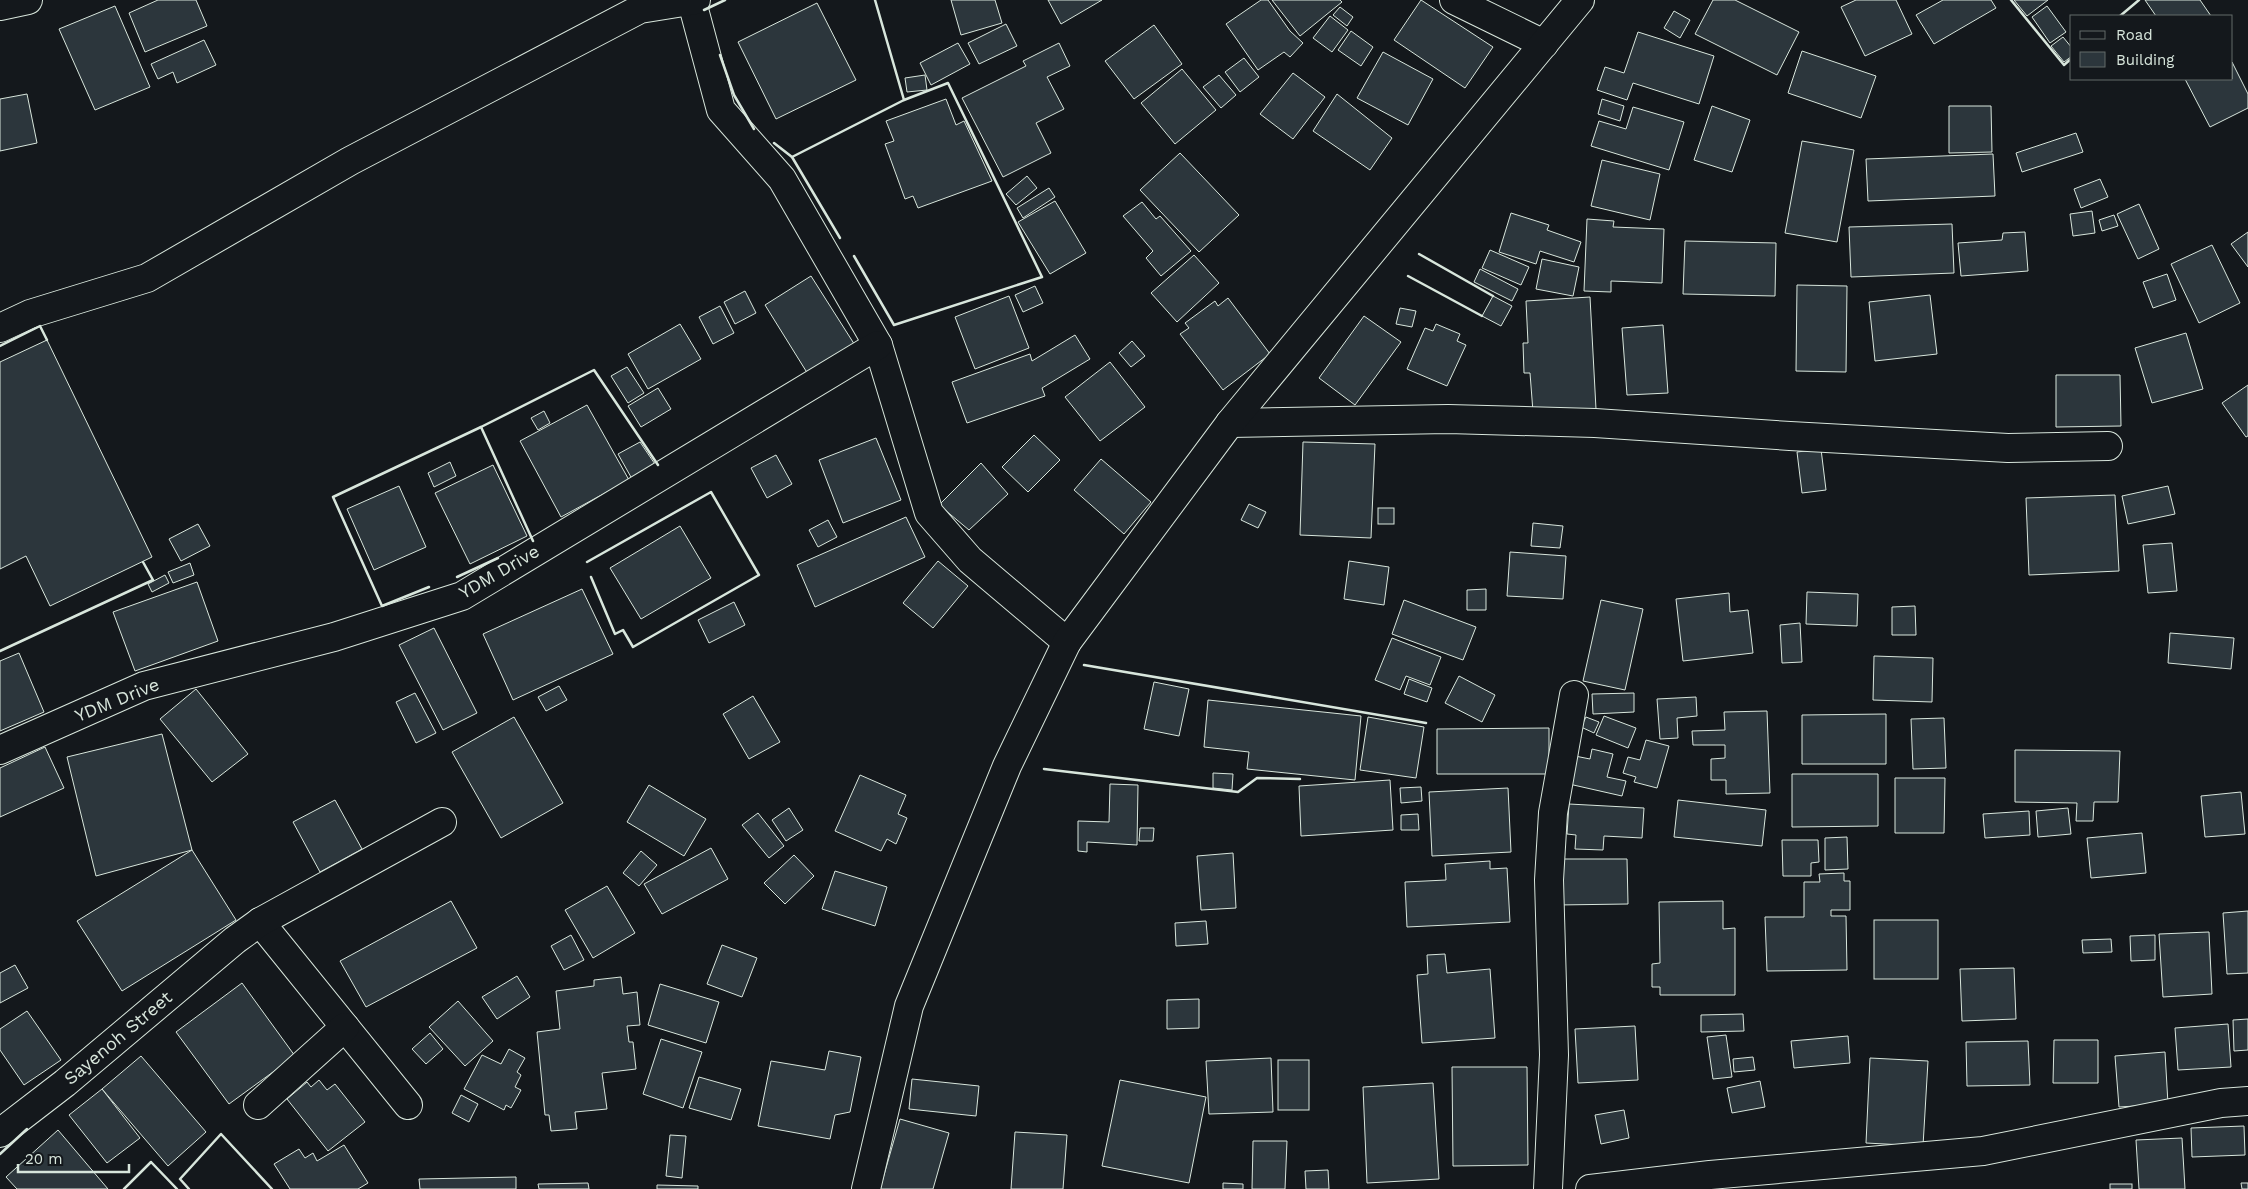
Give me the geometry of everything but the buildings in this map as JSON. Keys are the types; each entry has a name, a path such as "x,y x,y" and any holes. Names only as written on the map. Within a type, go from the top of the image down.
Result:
{"street":[{"path":"0,6 28,0"},
{"path":"1454,0 1544,44"},
{"path":"866,1189 909,1006 1007,766 1067,642 1230,423 1580,0"},
{"path":"0,328 30,314 147,278 350,161 640,9 694,1 720,110 782,179 878,345 928,513 970,560 1067,642"},
{"name":"YDM Drive","path":"0,750 144,686 334,637 462,596 878,345"},
{"path":"1230,423 1448,419 1497,420 1595,423 2008,448 2108,446"},
{"path":"1548,1189 1554,1055 1549,880 1553,813 1574,695"},
{"name":"Sayenoh Street","path":"0,1133 65,1083 235,940 260,922 442,822"},
{"path":"260,922 408,1105"},
{"path":"258,1105 345,1027"},
{"path":"1590,1189 1710,1175 1983,1150 2221,1103 2248,1101"}],"wall":[{"path":"704,10 725,0"},
{"path":"774,143 792,157 904,100 875,0"},
{"path":"2011,0 2064,65 2070,60"},
{"path":"2121,15 2139,0"},
{"path":"720,55 734,95 754,129"},
{"path":"854,256 894,325 1042,277 948,83 904,100"},
{"path":"792,157 840,238"},
{"path":"1419,254 1493,296"},
{"path":"1408,276 1482,316"},
{"path":"0,346 40,326 47,340"},
{"path":"533,541 481,427 594,370 658,465"},
{"path":"429,587 382,606 333,497 481,427"},
{"path":"587,562 711,492 759,575 633,647 623,630 615,634 591,577"},
{"path":"457,577 498,558"},
{"path":"0,651 153,580 143,562"},
{"path":"1084,665 1426,723"},
{"path":"1044,769 1238,792 1257,778 1300,779"},
{"path":"0,1154 27,1129"},
{"path":"189,1189 180,1179 221,1134 272,1189"},
{"path":"124,1189 151,1162 177,1189"}]}
